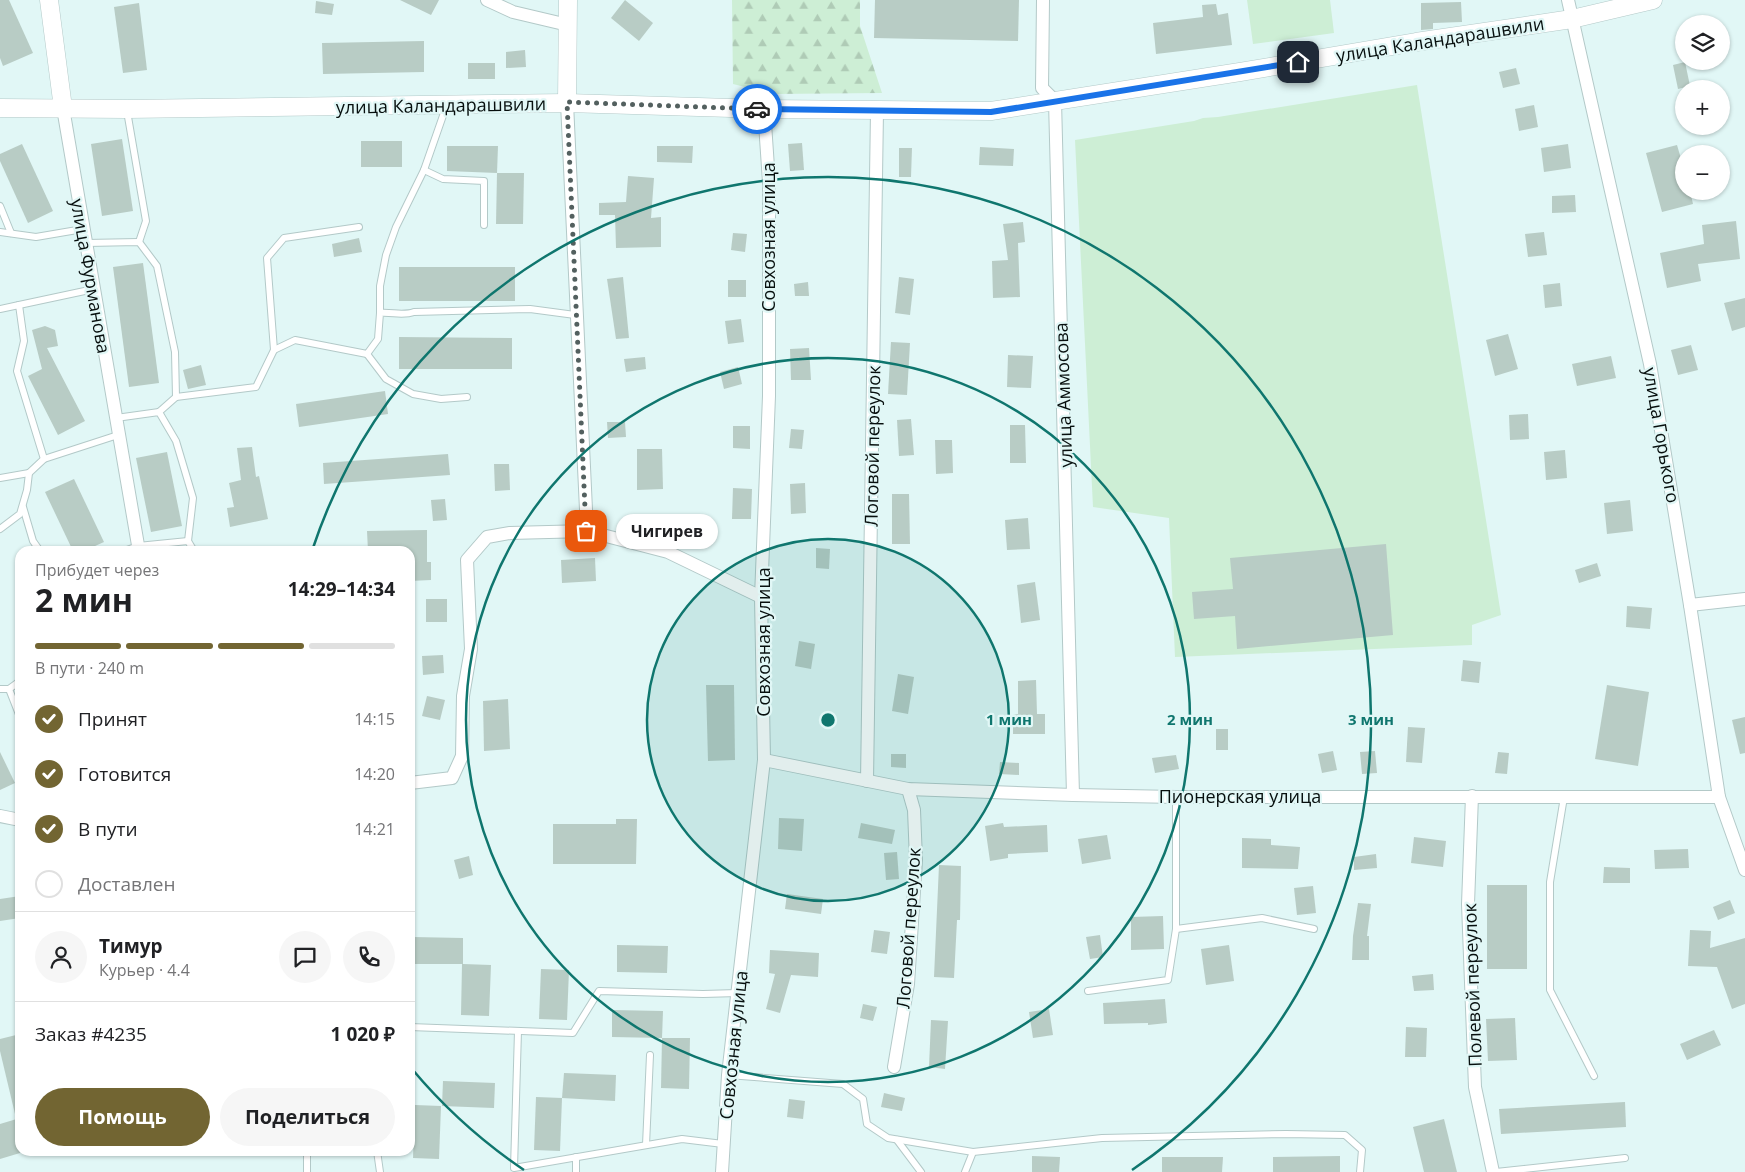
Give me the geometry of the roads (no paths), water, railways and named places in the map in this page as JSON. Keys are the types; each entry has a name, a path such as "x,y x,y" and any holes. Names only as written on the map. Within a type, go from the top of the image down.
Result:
{"main road":[{"name":"улица Фурманова","path":"50,0 63,108"},
{"path":"567,102 568,0"},
{"name":"улица Каландарашвили","path":"0,108 127,109 567,102 764,109 991,112 1416,42 1572,19 1653,0"}],"street":[{"path":"487,0 513,12 568,24"},
{"path":"1043,0 1042,88 1055,101"},
{"name":"улица Горького","path":"1568,0 1650,364 1690,605 1719,797 1745,870"},
{"name":"улица Аммосова","path":"1055,101 1074,795"},
{"path":"567,102 586,531"},
{"name":"улица Фурманова","path":"63,108 137,546"},
{"name":"Совхозная улица","path":"722,1172 728,1075 764,760 761,597 769,396 770,182 764,109"},
{"name":"Логовой переулок","path":"867,781 877,111"},
{"path":"415,782 452,778 462,756 463,696 471,649 467,560 486,537 510,533 586,531 668,552 761,597"},
{"path":"1690,605 1745,599"},
{"name":"Пионерская улица","path":"764,760 908,788 1074,795 1176,797 1719,797"},
{"name":"Логовой переулок","path":"894,1067 908,984 916,860 914,810 908,788"},
{"name":"Полевой переулок","path":"1472,796 1468,904 1475,1087 1494,1172"},
{"path":"0,816 15,819"}],"lane":[{"path":"367,354 378,339 380,286 386,255 396,227 424,170 447,105"},
{"path":"127,109 146,221 140,242"},
{"path":"424,170 443,179 484,181 484,225"},
{"path":"0,206 11,233"},
{"path":"115,418 159,412 176,397 256,387 274,350 267,258 284,238 359,227"},
{"path":"0,232 36,237 83,229"},
{"path":"86,243 140,242"},
{"path":"140,242 157,266 175,352 176,397"},
{"path":"0,309 94,289"},
{"path":"19,306 24,341 17,371 44,458"},
{"path":"380,313 394,312 406,315 414,312 530,309 575,315"},
{"path":"274,350 295,340 367,354 386,379 413,394 441,399 467,397"},
{"path":"159,412 176,441 194,498 188,542 191,546"},
{"path":"0,528 20,514 29,474 44,458 118,435"},
{"path":"0,478 29,474"},
{"path":"22,506 33,541 36,546"},
{"path":"159,546 188,542"},
{"path":"0,689 10,689 15,685"},
{"path":"10,689 15,703"},
{"path":"1088,991 1168,980 1176,930 1176,797"},
{"path":"1564,797 1550,882 1550,990 1594,1076"},
{"path":"1176,930 1262,918 1314,929"},
{"path":"415,1027 573,1034 599,991 703,994 738,993"},
{"path":"518,1031 514,1170 576,1157 682,1139 723,1144"},
{"path":"646,1145 650,1055"},
{"path":"728,1075 843,1084 863,1100 868,1124 888,1138 972,1152 1102,1138 1286,1134 1344,1136 1362,1150 1360,1172"},
{"path":"897,1140 921,1172"},
{"path":"965,1172 972,1152"},
{"path":"307,1156 307,1172"},
{"path":"378,1156 380,1172"},
{"path":"576,1157 576,1172"},
{"path":"1494,1172 1625,1158"}],"place":[{"name":"Чигирев","path":"586,531"}]}
